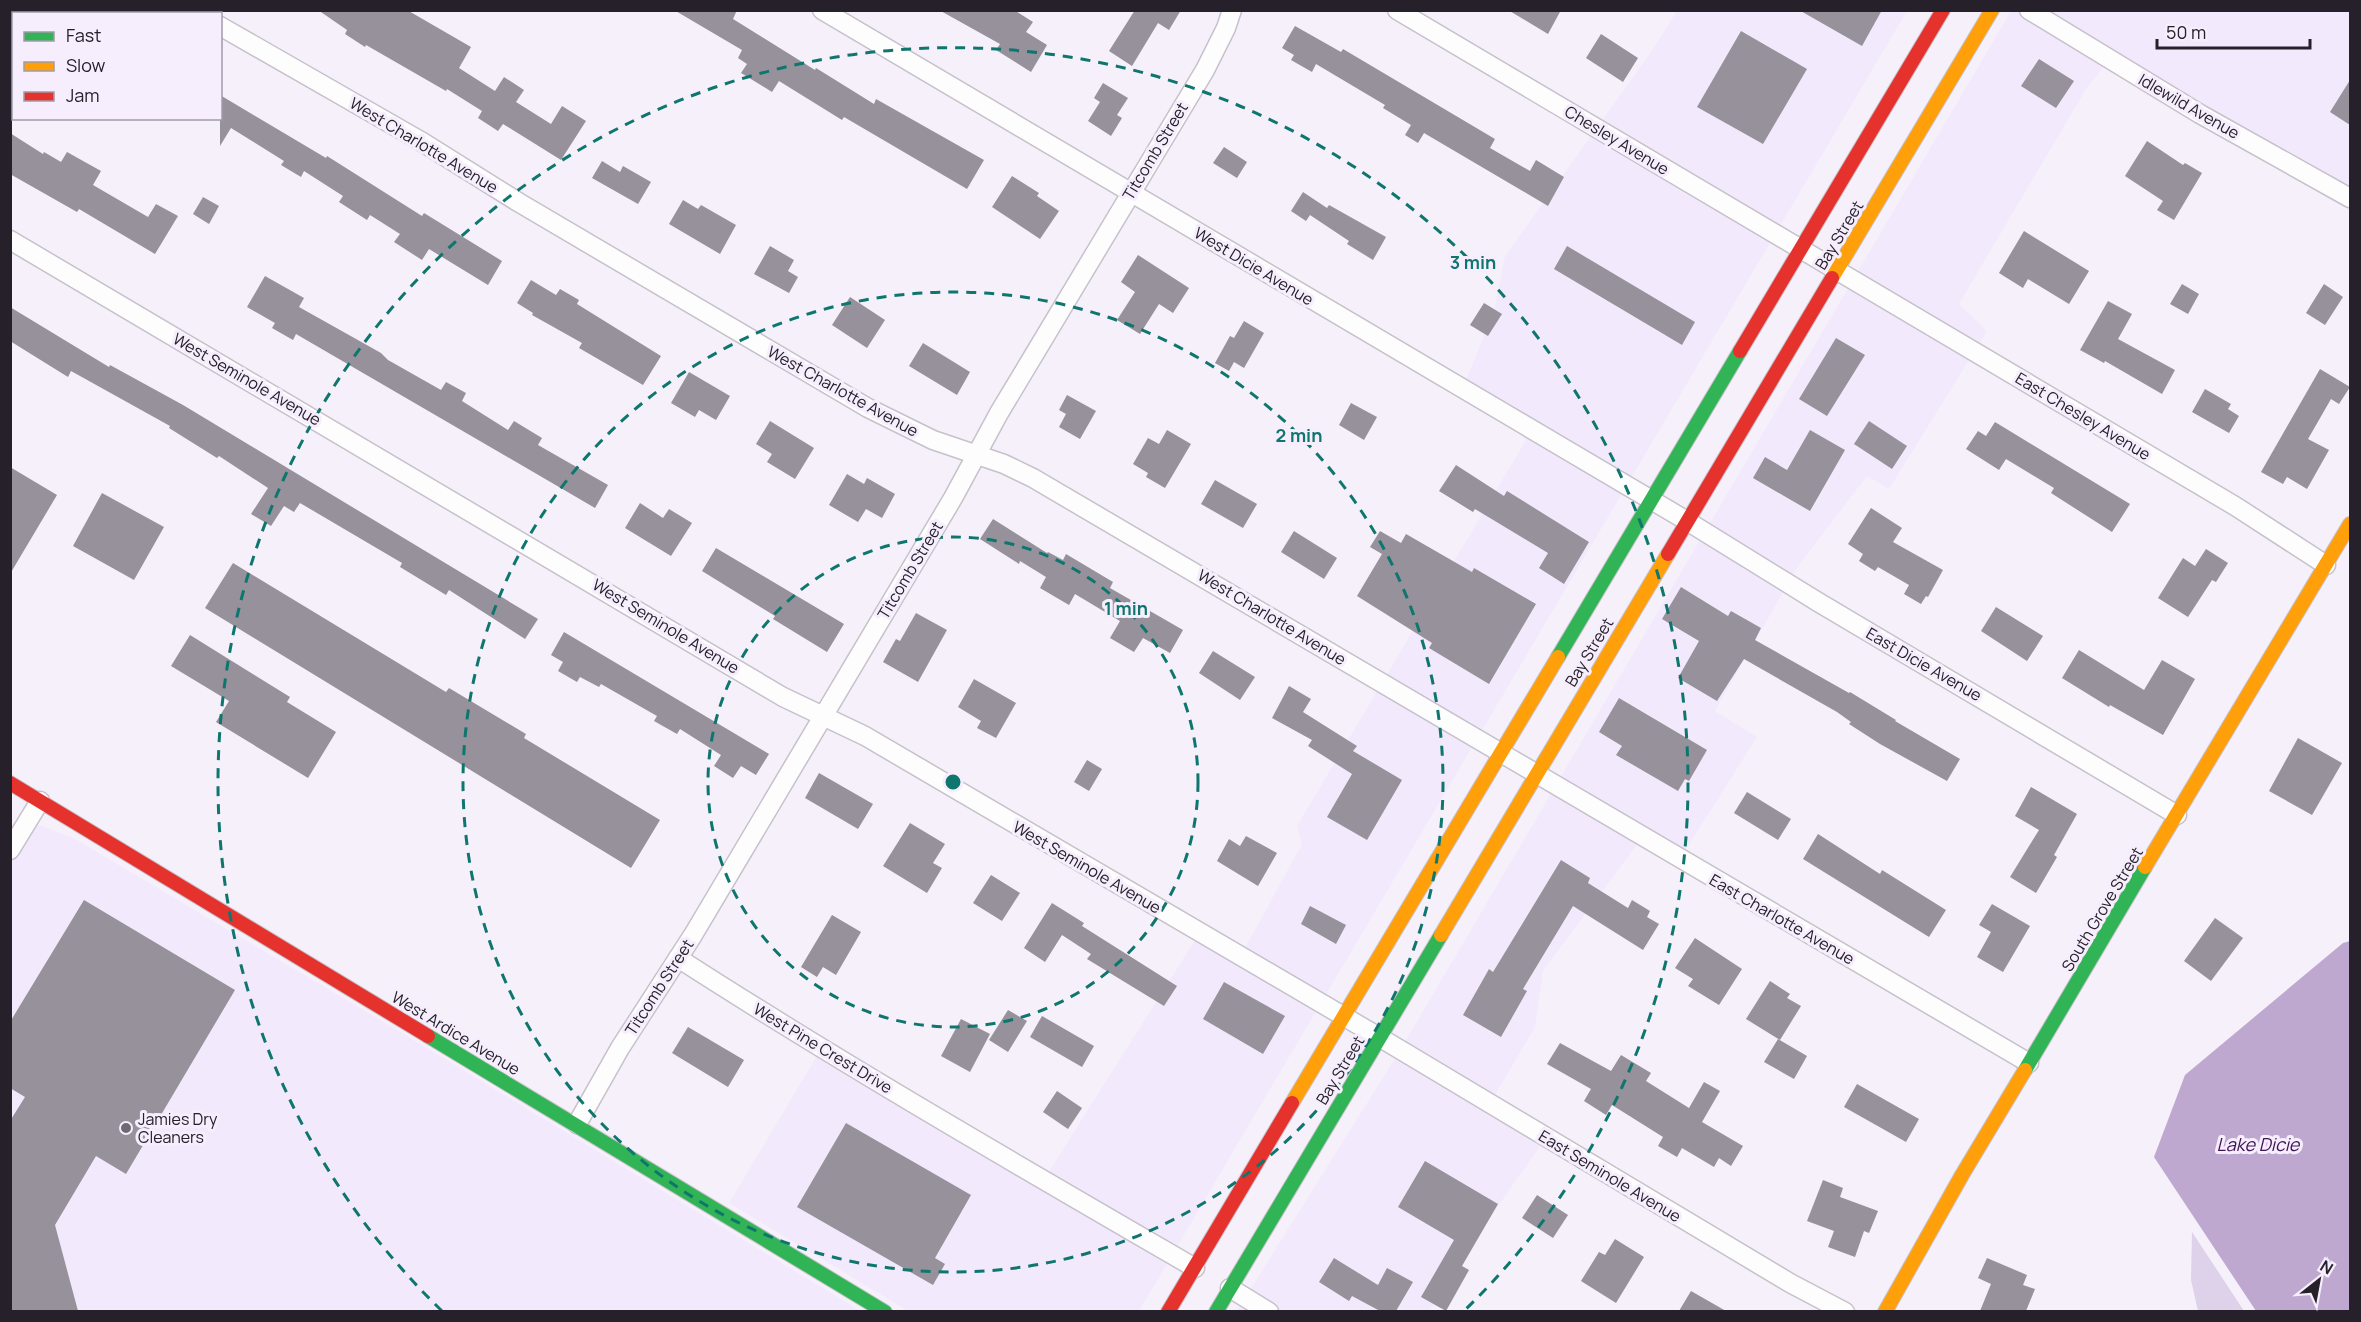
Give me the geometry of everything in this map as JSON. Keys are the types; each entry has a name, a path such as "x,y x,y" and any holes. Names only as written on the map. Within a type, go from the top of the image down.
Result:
{"main road":[{"name":"Bay Street","path":"1168,1311 1943,10"},
{"name":"Bay Street","path":"1216,1311 1992,10"},
{"name":"South Grove Street","path":"1885,1311 2029,1063 2170,811 2326,565 2344,549 2350,524"},
{"name":"West Ardice Avenue","path":"10,783 885,1311"}],"street":[{"name":"West Dicie Avenue","path":"822,10 1686,521"},
{"name":"Titcomb Street","path":"577,1124 620,1048 678,958 824,715 1130,193 1205,70 1226,28 1232,10"},
{"name":"Chesley Avenue","path":"1397,10 1838,270"},
{"name":"Idlewild Avenue","path":"2029,10 2200,114 2350,198"},
{"name":"West Charlotte Avenue","path":"222,27 419,140 511,198 868,408 933,440 1004,464 1033,478 1536,774"},
{"name":"West Seminole Avenue","path":"10,240 783,696 875,742 1344,1017"},
{"name":"East Chesley Avenue","path":"1838,270 2235,506 2326,565"},
{"name":"East Dicie Avenue","path":"1686,521 2170,811"},
{"name":"East Charlotte Avenue","path":"1536,774 2029,1063"},
{"path":"10,850 40,801"},
{"name":"West Pine Crest Drive","path":"678,958 968,1135 1195,1268"},
{"name":"East Seminole Avenue","path":"1344,1017 1760,1265 1845,1311"},
{"path":"1230,1288 1269,1311"}],"shaded area":[{"path":"1677,11 1907,11 1139,1311 908,1311 729,1203 824,1044 1048,1173 1197,937 1238,961 1302,844 1297,826 1526,440 1465,383 1494,310 1505,256 1651,52"},
{"path":"2011,11 2350,11 2350,210 2105,65 2086,89 1959,304 1987,331 1889,489 1867,476 1798,566 1715,711 1757,737 1681,857 1641,839 1543,971 1535,1027 1489,1105 1540,1146 1473,1242 1429,1311 1236,1312 1399,1052"},
{"path":"26,820 75,839 407,1036 862,1312 11,1312 10,847"},
{"path":"2192,1232 2244,1311 2198,1311 2191,1280"}],"water":[{"name":"Lake Dicie","path":"2350,941 2350,1311 2256,1311 2154,1157 2185,1075 2343,943"}],"building":[{"path":"318,10 407,10 471,47 459,68 495,91 504,77 524,90 516,102 551,124 562,106 586,121 561,160 503,124 498,131 478,118 482,111 447,89 446,91 366,45 365,47 345,34 347,30"},
{"path":"674,10 737,10 733,19 815,70 816,68 874,104 876,99 984,160 967,189 844,117 842,120 779,81 772,92 741,73 747,64 738,58 742,50"},
{"path":"939,10 1014,10 1033,22 1026,32 1047,45 1031,72 996,50 1000,44"},
{"path":"1135,10 1181,10 1169,30 1158,23 1132,66 1109,51"},
{"path":"1508,10 1561,10 1548,34"},
{"path":"1799,10 1882,10 1862,46"},
{"path":"1295,26 1341,52 1343,49 1495,139 1490,148 1530,171 1536,160 1564,177 1548,206 1424,133 1418,143 1405,135 1411,125 1383,108 1385,105 1316,64 1312,72 1291,60 1294,55 1282,48"},
{"path":"1741,31 1807,69 1763,144 1697,107"},
{"path":"1601,34 1638,58 1623,82 1586,58"},
{"path":"2039,59 2074,81 2056,108 2021,86"},
{"path":"2350,80 2350,125 2330,112"},
{"path":"1103,83 1128,98 1117,115 1122,118 1111,136 1088,121 1100,102 1094,98"},
{"path":"222,96 326,158 327,156 422,216 424,213 502,261 488,285 429,249 422,260 394,242 400,234 370,215 367,220 339,202 343,196 304,171 301,177 281,165 284,161 231,128 220,146"},
{"path":"10,133 43,154 44,152 61,162 67,152 101,171 93,185 148,217 156,204 178,216 155,254 79,209 77,212 10,174"},
{"path":"2147,141 2183,165 2185,163 2202,173 2174,220 2157,210 2163,201 2125,176"},
{"path":"1224,147 1247,162 1237,178 1213,163"},
{"path":"602,161 620,172 623,166 651,182 638,204 592,178"},
{"path":"1012,176 1039,193 1037,196 1059,211 1040,239 992,207"},
{"path":"1303,192 1327,208 1329,205 1386,237 1373,260 1347,244 1349,241 1310,215 1306,221 1291,211"},
{"path":"203,197 219,206 209,224 193,214"},
{"path":"683,200 698,209 701,205 736,225 720,254 669,224"},
{"path":"2024,231 2089,271 2069,304 2028,279 2023,288 1999,273"},
{"path":"770,246 794,260 788,271 798,277 789,293 754,274"},
{"path":"1567,246 1695,322 1682,345 1554,269"},
{"path":"1138,255 1189,288 1173,313 1159,304 1140,334 1117,320 1135,292 1121,282"},
{"path":"265,276 304,298 299,307 381,353 388,360 441,390 446,382 466,393 462,401 508,430 514,421 542,438 538,445 608,485 595,508 296,334 293,340 272,328 275,323 247,307"},
{"path":"531,280 556,295 560,289 579,300 577,304 661,356 643,385 579,348 582,343 532,315 533,313 517,303"},
{"path":"2182,284 2199,294 2188,314 2170,304"},
{"path":"2324,284 2343,297 2325,325 2306,313"},
{"path":"850,297 885,320 867,348 832,325"},
{"path":"2108,301 2132,314 2118,339 2175,370 2162,394 2105,361 2104,363 2080,350"},
{"path":"1484,303 1502,314 1488,336 1470,325"},
{"path":"10,307 109,367 110,365 183,405 538,619 525,639 449,590 446,595 400,567 402,563 300,503 294,512 284,506 271,526 251,514 268,488 219,456 217,458 169,428 170,426 71,371 68,377 10,341"},
{"path":"1244,321 1264,333 1244,368 1234,362 1229,371 1215,363 1230,336 1234,338"},
{"path":"1836,338 1865,355 1827,416 1799,399"},
{"path":"923,343 970,372 957,395 909,366"},
{"path":"2320,369 2350,387 2339,404 2331,399 2308,439 2329,450 2307,489 2287,477 2283,484 2261,472"},
{"path":"689,372 730,396 716,420 699,410 695,417 671,403"},
{"path":"2205,389 2231,404 2228,409 2239,416 2229,433 2192,412"},
{"path":"1067,395 1096,411 1080,439 1059,427 1066,414 1059,410"},
{"path":"1351,403 1377,417 1364,440 1339,425"},
{"path":"770,421 814,448 795,479 767,462 772,454 756,444"},
{"path":"1869,421 1907,446 1892,469 1854,444"},
{"path":"1995,422 2130,504 2112,532 2051,493 2054,488 2006,459 1999,470 1966,449 1978,431 1986,436"},
{"path":"1167,430 1191,444 1165,488 1146,477 1148,473 1133,464 1148,438 1159,444"},
{"path":"1810,430 1845,450 1810,511 1753,478 1765,457 1787,470"},
{"path":"1456,465 1504,496 1507,491 1589,542 1564,584 1539,568 1548,553 1475,509 1473,512 1439,491"},
{"path":"10,467 57,495 10,574"},
{"path":"847,474 864,484 867,478 895,494 882,518 866,509 858,522 829,505"},
{"path":"1215,480 1257,504 1243,528 1201,504"},
{"path":"102,493 164,527 134,580 73,546"},
{"path":"640,503 663,518 669,509 692,523 671,556 625,528"},
{"path":"1871,508 1902,528 1893,542 1943,570 1928,597 1926,596 1921,604 1904,594 1909,585 1878,567 1875,571 1859,561 1863,554 1848,544"},
{"path":"993,519 1047,553 1063,560 1066,554 1113,582 1110,588 1183,630 1170,653 1143,638 1134,652 1110,638 1120,621 1075,594 1069,605 1040,588 1046,577 1020,561 1019,564 980,539"},
{"path":"1294,531 1337,558 1324,579 1281,552"},
{"path":"1380,531 1401,543 1406,534 1472,572 1474,568 1536,604 1489,684 1429,648 1432,643 1357,596 1382,554 1370,547"},
{"path":"716,548 844,624 827,652 773,619 775,616 702,571"},
{"path":"2206,549 2228,563 2216,582 2212,580 2188,617 2158,598 2183,558 2195,566"},
{"path":"233,563 446,692 449,688 526,734 524,738 660,820 631,868 205,608"},
{"path":"1681,587 1728,616 1731,611 1761,628 1755,640 1850,692 1960,759 1947,781 1880,744 1849,724 1851,722 1837,712 1744,659 1717,701 1678,678 1699,641 1662,619"},
{"path":"1996,607 2043,636 2027,661 1981,631"},
{"path":"916,613 947,630 918,682 883,662 896,639 900,641"},
{"path":"564,632 769,754 756,775 741,766 733,778 714,766 721,755 680,729 677,734 654,721 657,716 601,684 599,687 580,677 577,682 558,671 563,662 551,655"},
{"path":"190,635 290,697 287,702 336,732 308,778 216,722 229,701 171,666"},
{"path":"2079,650 2144,690 2162,660 2195,679 2163,735 2110,705 2109,707 2062,678"},
{"path":"1213,651 1255,677 1240,700 1199,673"},
{"path":"974,679 1016,703 996,738 977,728 981,721 958,707"},
{"path":"1289,686 1311,699 1303,712 1357,746 1353,751 1402,780 1367,840 1327,817 1352,774 1308,746 1312,740 1272,718"},
{"path":"1619,698 1707,750 1689,781 1685,779 1678,791 1616,755 1622,746 1599,732"},
{"path":"2298,738 2342,763 2312,815 2269,791"},
{"path":"1087,760 1102,769 1089,791 1074,782"},
{"path":"819,773 873,804 858,829 805,798"},
{"path":"2031,787 2077,814 2054,855 2057,857 2036,893 2010,877 2039,830 2015,816"},
{"path":"1747,792 1791,819 1778,840 1734,813"},
{"path":"910,823 945,844 933,863 942,868 927,893 883,866"},
{"path":"1818,834 1880,874 1882,870 1946,910 1929,937 1803,859"},
{"path":"1246,836 1277,853 1258,886 1217,861 1229,839 1240,846"},
{"path":"1561,860 1590,878 1588,883 1628,908 1632,900 1650,911 1647,917 1659,924 1643,950 1573,906 1523,989 1527,991 1501,1037 1463,1015 1489,969 1493,972"},
{"path":"991,875 1020,893 1002,921 973,903"},
{"path":"84,900 235,990 126,1174 96,1156 55,1225 78,1311 10,1311 10,1121 25,1097 10,1088 10,1022"},
{"path":"1052,903 1084,923 1082,926 1177,986 1164,1006 1087,959 1091,954 1062,935 1045,962 1024,948"},
{"path":"1992,904 2030,926 2003,972 1977,957 1991,932 1979,925"},
{"path":"1310,906 1346,925 1336,944 1301,924"},
{"path":"832,915 861,932 836,975 823,967 817,977 801,967"},
{"path":"2215,918 2243,938 2211,981 2184,961"},
{"path":"1695,938 1742,969 1719,1005 1688,986 1693,979 1675,968"},
{"path":"1770,981 1790,994 1787,998 1801,1006 1780,1040 1746,1019"},
{"path":"1224,982 1285,1016 1263,1054 1203,1019"},
{"path":"1008,1010 1027,1021 1008,1052 989,1040"},
{"path":"1042,1016 1094,1046 1082,1067 1030,1037"},
{"path":"961,1019 990,1034 970,1072 941,1056"},
{"path":"688,1027 744,1060 728,1087 672,1053"},
{"path":"1778,1039 1807,1056 1794,1079 1764,1062"},
{"path":"1560,1043 1611,1071 1621,1055 1651,1073 1646,1081 1689,1108 1704,1082 1720,1091 1702,1122 1743,1146 1731,1166 1719,1158 1714,1167 1682,1148 1677,1157 1658,1146 1663,1137 1612,1105 1606,1115 1584,1101 1591,1089 1547,1064"},
{"path":"1857,1084 1919,1119 1906,1142 1844,1107"},
{"path":"1057,1091 1082,1108 1068,1129 1043,1112"},
{"path":"846,1123 971,1195 935,1258 945,1264 933,1285 797,1207"},
{"path":"1425,1161 1498,1204 1462,1266 1469,1270 1446,1311 1421,1297 1454,1240 1398,1207"},
{"path":"1823,1180 1843,1188 1840,1197 1878,1211 1869,1233 1864,1231 1855,1257 1828,1247 1834,1231 1807,1221"},
{"path":"1537,1195 1568,1215 1553,1238 1522,1218"},
{"path":"1615,1239 1644,1257 1616,1303 1581,1281 1599,1252 1605,1255"},
{"path":"1334,1258 1378,1285 1387,1268 1413,1282 1396,1311 1380,1311 1352,1296 1349,1301 1319,1282"},
{"path":"1987,1258 2027,1275 2023,1285 2035,1289 2026,1311 1980,1311 1991,1284 1978,1278"},
{"path":"1691,1291 1726,1311 1679,1311"}],"traffic: fast":[{"path":"1558,657 1740,351"},
{"path":"2025,1070 2145,867"},
{"path":"1216,1312 1441,935"},
{"path":"428,1036 885,1312"}],"traffic: slow":[{"path":"1832,278 1992,10"},
{"path":"2145,867 2350,524"},
{"path":"1441,935 1668,554"},
{"path":"1292,1103 1558,657"},
{"path":"1885,1312 1962,1175 2025,1070"}],"traffic: jam":[{"path":"1740,351 1943,10"},
{"path":"1668,554 1832,278"},
{"path":"10,783 428,1036"},
{"path":"1168,1312 1292,1103"}],"place":[{"name":"Jamies Dry Cleaners","path":"126,1128"}]}
